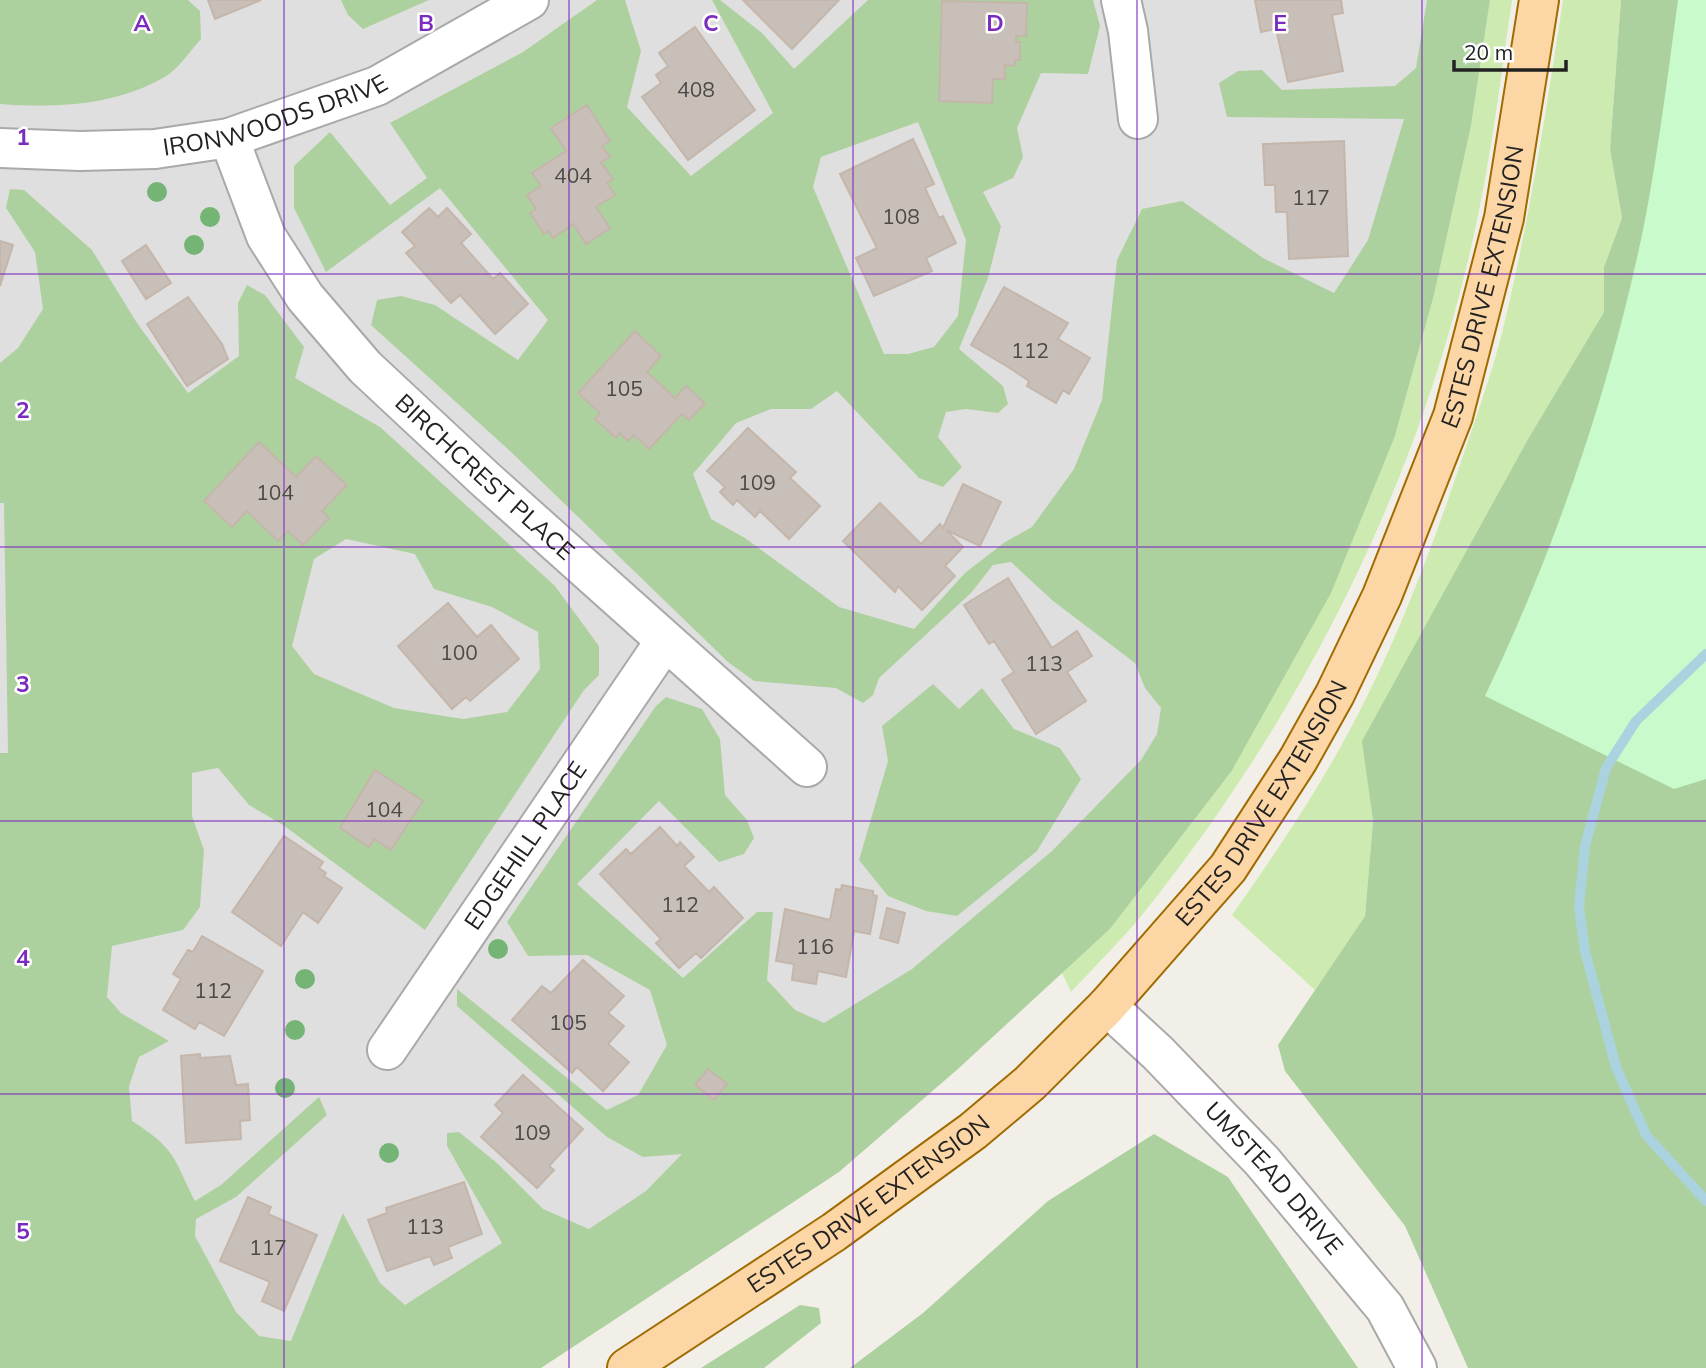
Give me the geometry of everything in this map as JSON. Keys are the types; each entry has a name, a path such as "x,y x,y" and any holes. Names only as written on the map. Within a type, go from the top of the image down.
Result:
{"main road":[{"name":"ESTES DRIVE EXTENSION","path":"627,1368 834,1232 973,1132 1030,1083 1107,1006 1228,868 1298,760 1335,694 1382,596 1457,403 1504,218 1539,0"}],"street":[{"name":"IRONWOODS DRIVE","path":"0,148 80,151 155,149 229,138 377,86 529,0"},
{"path":"1121,0 1128,31 1138,119"},
{"name":"BIRCHCREST PLACE","path":"229,138 266,236 305,297 365,367 807,767"},
{"name":"EDGEHILL PLACE","path":"387,1050 665,641"},
{"name":"UMSTEAD DRIVE","path":"1107,1006 1158,1053 1262,1161 1385,1308 1416,1368"}],"shaded area":[{"path":"0,0 1483,0 1157,834 468,1368 0,1368"}],"green space":[{"path":"0,0 188,0 200,11 201,39 168,75 124,94 104,100 63,105 0,104"},
{"path":"341,0 429,0 363,29 348,15"},
{"path":"597,0 625,0 641,51 627,107 691,176 773,113 712,0 720,0 762,33 794,69 868,0 1093,0 1100,26 1088,74 1041,73 1017,128 1023,157 1013,178 983,192 1001,226 988,278 959,349 1003,386 1008,404 998,413 966,409 946,412 938,437 962,467 943,487 919,478 837,391 811,409 771,409 736,423 693,474 711,519 745,538 839,607 914,629 965,573 1005,542 1032,527 1074,469 1102,400 1117,260 1142,209 1182,201 1263,258 1334,293 1368,240 1404,119 1227,117 1219,83 1238,71 1262,70 1282,90 1395,86 1416,68 1427,0 1490,0 1471,126 1434,295 1395,436 1331,593 1231,772 1110,929 959,1068 839,1172 541,1368 0,1368 0,753 8,753 4,503 0,503 0,363 18,348 43,309 35,252 6,208 10,189 24,190 92,250 137,323 188,393 239,356 238,303 247,285 265,295 304,347 295,378 380,427 555,586 599,646 599,675 584,690 425,930 283,825 249,805 218,768 192,773 192,816 204,850 200,907 183,930 112,946 107,997 121,1013 169,1041 139,1057 129,1086 132,1121 157,1139 172,1155 195,1201 221,1185 319,1097 327,1115 236,1197 196,1219 195,1236 236,1312 259,1336 291,1341 343,1213 380,1283 405,1305 502,1243 447,1146 447,1133 459,1132 497,1163 543,1209 589,1229 646,1191 682,1154 643,1157 607,1137 457,1006 457,989 607,1110 638,1095 667,1045 650,990 587,955 528,956 507,922 656,706 666,697 702,709 720,739 725,795 747,820 754,838 744,854 719,862 659,801 577,884 683,978 757,912 773,912 767,980 795,1010 824,1023 912,969 1052,851 1141,760 1157,734 1161,708 1145,688 1135,663 1053,601 1011,562 993,565 971,593 879,678 873,695 863,703 836,688 754,681 728,662 510,451 371,325 377,300 401,296 435,305 518,360 548,320 440,188 326,272 294,208 294,166 330,132 390,205 427,178 390,123 523,52","holes":["918,122 966,240 958,316 934,347 908,354 884,354 813,187 821,157","346,539 415,554 434,589 492,607 538,632 540,669 507,712 463,719 394,708 314,674 292,646 314,559"]},
{"path":"1490,0 1512,0 1482,197 1453,318 1424,410 1390,499 1351,587 1306,672 1257,754 1204,834 1146,910 1071,992 1062,973 1110,929 1231,772 1395,436 1434,295 1471,126"},
{"path":"1563,0 1621,0 1610,149 1622,218 1604,267 1604,312 1528,439 1363,741 1373,821 1365,916 1315,990 1232,915 1299,817 1355,720 1406,610 1435,535 1493,365 1512,292 1529,209"},
{"path":"1621,0 1706,0 1706,1368 1468,1368 1405,1226 1285,1071 1278,1045 1365,916 1373,821 1362,741 1528,439 1604,312 1604,267 1622,218 1610,149"},
{"path":"1678,0 1706,0 1706,779 1674,789 1485,696 1559,522 1599,403 1616,342 1650,193"},
{"path":"933,684 959,709 982,688 1014,729 1060,748 1081,779 1037,851 957,916 926,911 888,896 859,860 888,761 882,726"},
{"path":"1154,1134 1228,1177 1358,1368 850,1368 923,1313 1048,1201"},
{"path":"800,1305 819,1308 821,1323 764,1368 701,1368"}],"building":[{"path":"208,0 261,0 215,19"},
{"path":"743,0 839,0 792,49"},
{"path":"1255,0 1341,0 1343,13 1332,15 1343,71 1288,82 1276,29 1261,32"},
{"path":"942,1 1027,3 1026,36 1016,36 1016,42 1020,42 1020,60 1015,60 1015,66 1005,65 1005,79 993,79 992,103 939,101"},
{"path":"695,27 755,110 688,160 642,97 661,83 656,75 668,66 659,53"},
{"path":"587,105 610,141 602,146 610,157 601,162 613,179 607,183 615,195 596,207 610,228 586,244 573,224 553,238 549,231 544,234 530,213 536,209 527,195 541,186 532,173 566,151 551,128"},
{"path":"913,139 934,184 925,188 939,218 943,216 956,243 926,258 932,271 874,296 856,258 877,248 840,174"},
{"path":"1344,141 1348,256 1289,259 1287,212 1276,212 1275,185 1265,185 1263,144"},
{"path":"429,208 438,217 447,208 471,234 461,243 493,279 500,273 528,304 495,334 460,295 451,303 406,253 415,246 402,232"},
{"path":"0,241 13,245 0,286"},
{"path":"146,245 171,283 146,299 122,261"},
{"path":"1004,287 1068,323 1058,339 1090,358 1069,394 1063,390 1056,403 1027,386 1029,381 971,345"},
{"path":"188,297 222,344 228,359 187,386 147,324"},
{"path":"635,331 661,356 647,372 675,398 686,386 705,403 689,420 682,414 649,449 634,435 628,441 620,433 616,438 595,419 600,413 578,393"},
{"path":"748,428 796,472 790,478 820,506 789,539 760,511 755,517 737,500 733,505 720,492 725,487 707,471"},
{"path":"259,442 296,477 316,456 347,485 322,511 329,518 303,545 288,531 278,541 247,511 232,527 204,501"},
{"path":"963,484 1001,502 980,546 946,530 963,547 945,566 955,576 922,610 898,586 895,592 843,541 880,503 921,544 940,524 943,528"},
{"path":"1008,578 1052,648 1077,631 1092,656 1067,672 1086,701 1036,734 1002,680 1014,672 994,641 989,644 964,605"},
{"path":"448,603 477,637 491,625 519,659 470,701 466,697 452,709 398,646"},
{"path":"375,770 423,801 391,850 374,839 369,847 340,828"},
{"path":"660,827 677,846 680,842 694,857 684,866 709,892 714,887 743,918 701,958 696,953 679,968 656,943 661,939 600,874 626,849 631,854"},
{"path":"284,836 323,862 319,868 326,873 324,876 342,888 318,923 303,912 281,946 232,912"},
{"path":"842,885 873,891 873,895 877,896 870,934 854,931 846,977 818,971 816,984 792,980 794,964 776,961 785,909 830,920 836,889 841,890"},
{"path":"887,908 905,913 898,943 880,938"},
{"path":"202,936 263,971 224,1036 199,1022 195,1029 163,1010 181,979 173,974 188,950 193,952"},
{"path":"583,960 624,996 608,1013 624,1026 608,1044 629,1062 603,1091 577,1067 572,1073 512,1020 542,986 551,993"},
{"path":"200,1054 200,1058 230,1056 236,1085 248,1084 250,1120 240,1121 241,1139 186,1143 181,1056"},
{"path":"708,1069 727,1084 714,1100 695,1085"},
{"path":"523,1075 583,1129 549,1166 554,1170 537,1188 481,1137 503,1113 495,1105"},
{"path":"464,1182 482,1234 448,1247 452,1258 434,1265 430,1256 387,1271 368,1220 387,1213 386,1208"},
{"path":"248,1197 271,1207 268,1214 317,1235 284,1311 262,1301 270,1282 220,1261"}],"waterway":[{"path":"1706,654 1636,721 1606,768 1585,846 1579,907 1585,951 1616,1067 1646,1135 1706,1201"}]}
